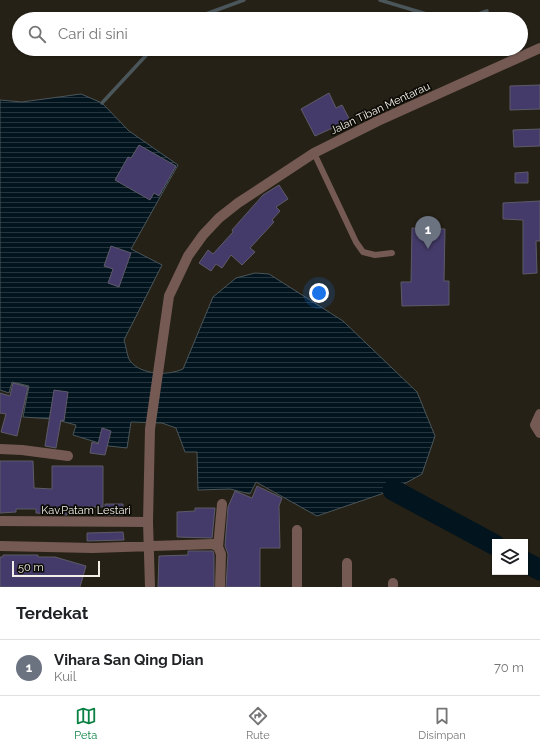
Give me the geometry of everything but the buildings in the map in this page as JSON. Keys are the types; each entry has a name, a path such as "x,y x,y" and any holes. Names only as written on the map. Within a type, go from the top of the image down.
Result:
{"street":[{"name":"Jalan Tiban Mentarau","path":"528,53 540,48"},
{"name":"Jalan Tiban Mentarau","path":"148,522 150,429 169,296 177,277 203,235 219,218 238,203 314,153 378,121 522,56"},
{"path":"540,414 535,426 540,433"},
{"path":"0,449 22,450 68,456"},
{"path":"220,587 221,554 218,547 222,504"},
{"name":"Kav.Patam Lestari","path":"0,521 148,522"},
{"path":"148,522 150,587"},
{"path":"297,530 297,587"},
{"path":"0,546 93,548 213,544 218,547"},
{"path":"347,563 347,587"}],"lane":[{"path":"314,153 362,252 375,254 392,253"}],"water":[{"path":"81,94 102,103 129,131 178,165 131,249 162,265 124,340 130,361 135,366 148,372 170,373 183,369 213,297 236,278 255,273 269,274 343,321 417,392 435,436 422,474 393,490 317,516 256,482 250,494 230,489 198,490 197,452 185,452 176,428 162,423 131,422 127,448 109,446 73,435 76,425 53,419 23,417 29,386 12,382 9,393 0,390 0,100 22,102"}],"waterway":[{"path":"211,12 244,0"},
{"path":"380,0 420,12"},
{"path":"102,103 146,56"},
{"path":"393,490 492,543"},
{"path":"528,564 540,570"}],"place":[{"name":"Vihara San Qing Dian","path":"428,249"}]}
